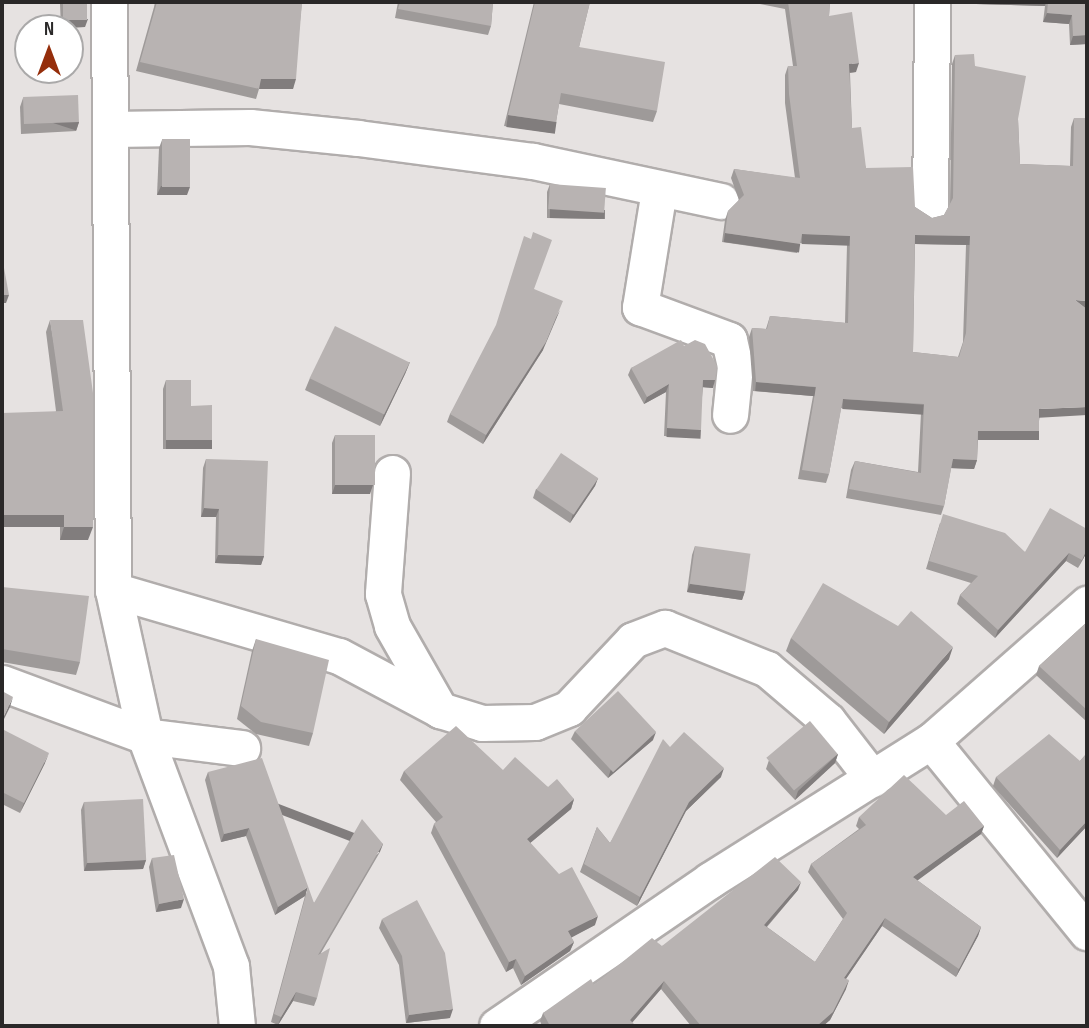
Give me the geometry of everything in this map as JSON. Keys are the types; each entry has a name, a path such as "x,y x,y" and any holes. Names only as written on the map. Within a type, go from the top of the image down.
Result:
{"street":[{"path":"109,2 113,590 145,736 219,925 237,1026"},
{"path":"930,206 933,2"},
{"path":"111,130 250,127 345,137 533,161 659,190 721,201"},
{"path":"659,190 640,307 729,340 735,366 730,415"},
{"path":"392,473 382,544 392,626 440,710"},
{"path":"113,590 339,656 440,710 482,723 535,722 569,708 632,640 665,628 767,669 828,721 873,779"},
{"path":"497,1026 710,880 932,741 1087,604"},
{"path":"339,656 392,626"},
{"path":"2,683 145,736 242,748"},
{"path":"932,741 1087,932"}],"building":[{"path":"63,2 87,2 87,20 84,20 84,14 63,14"},
{"path":"157,2 302,2 296,79 261,79 259,89 140,62"},
{"path":"400,2 493,2 491,26 398,9"},
{"path":"535,2 590,2 579,47 665,62 657,111 561,93 556,122 508,115"},
{"path":"788,2 830,2 829,16 852,12 859,63 849,64 852,128 861,127 866,168 913,167 915,207 932,218 944,215 953,198 955,55 974,54 975,66 1026,76 1018,119 1020,164 1073,166 1074,118 1087,118 1087,301 1075,300 1087,309 1087,407 1039,409 1039,431 978,431 977,460 953,459 944,506 849,489 855,461 921,473 924,404 843,399 829,474 802,470 816,387 756,382 752,328 767,329 770,316 848,323 850,236 802,234 800,244 725,233 728,211 744,195 734,169 800,178 788,66 797,66","holes":["915,235 970,236 966,333 959,357 913,352"]},
{"path":"1048,2 1087,2 1087,35 1073,36 1072,15 1047,13"},
{"path":"78,95 79,122 24,124 23,97"},
{"path":"162,139 190,139 190,187 162,187"},
{"path":"550,184 606,188 604,213 548,209"},
{"path":"533,232 552,240 534,289 563,301 546,342 486,435 450,414 496,325 524,236 531,239"},
{"path":"2,257 9,295 2,295"},
{"path":"50,320 83,320 93,393 93,527 64,527 64,515 2,515 2,413 63,411"},
{"path":"335,326 410,362 384,415 310,378"},
{"path":"681,340 684,346 695,340 705,344 717,366 715,380 703,380 701,430 667,428 669,384 647,397 631,368"},
{"path":"166,380 191,380 191,406 212,405 212,440 166,440"},
{"path":"335,435 375,435 375,485 335,485"},
{"path":"561,453 598,478 574,515 536,489"},
{"path":"206,459 268,461 264,556 218,555 219,509 204,508"},
{"path":"1050,508 1087,529 1087,549 1082,560 1069,553 998,630 960,595 978,576 929,561 943,514 1005,533 1025,552"},
{"path":"695,546 750,554 745,591 690,584"},
{"path":"823,583 898,626 911,611 953,647 889,722 791,638"},
{"path":"2,587 89,596 80,662 2,649"},
{"path":"1087,622 1087,710 1039,666"},
{"path":"256,639 329,660 313,733 261,722 241,706"},
{"path":"2,691 13,697 2,720"},
{"path":"618,691 656,732 613,772 575,731"},
{"path":"810,721 838,754 794,791 766,758"},
{"path":"456,726 503,770 515,757 548,787 557,779 574,799 527,839 559,874 572,867 598,916 568,931 574,942 525,976 516,959 509,962 434,824 443,817 404,771"},
{"path":"2,729 49,753 24,803 2,792"},
{"path":"684,732 724,768 689,802 640,897 584,864 597,827 610,843 663,739 670,747"},
{"path":"1049,734 1080,761 1087,753 1087,821 1060,850 996,777"},
{"path":"262,758 314,903 362,819 383,844 318,955 330,948 317,998 296,992 281,1017 274,1014 308,887 278,907 249,828 224,834 208,772"},
{"path":"904,775 946,815 964,801 984,826 913,877 981,927 959,969 885,918 844,978 849,980 833,1012 817,1026 701,1026 664,981 630,1020 636,1026 550,1026 543,1013 591,979 594,985 652,938 662,946 775,857 801,882 764,925 815,962 847,913 811,864 866,825 859,817"},
{"path":"143,799 146,860 87,863 84,802"},
{"path":"174,855 184,899 159,904 152,858"},
{"path":"417,900 445,953 453,1009 409,1015 402,956 382,919"}]}
